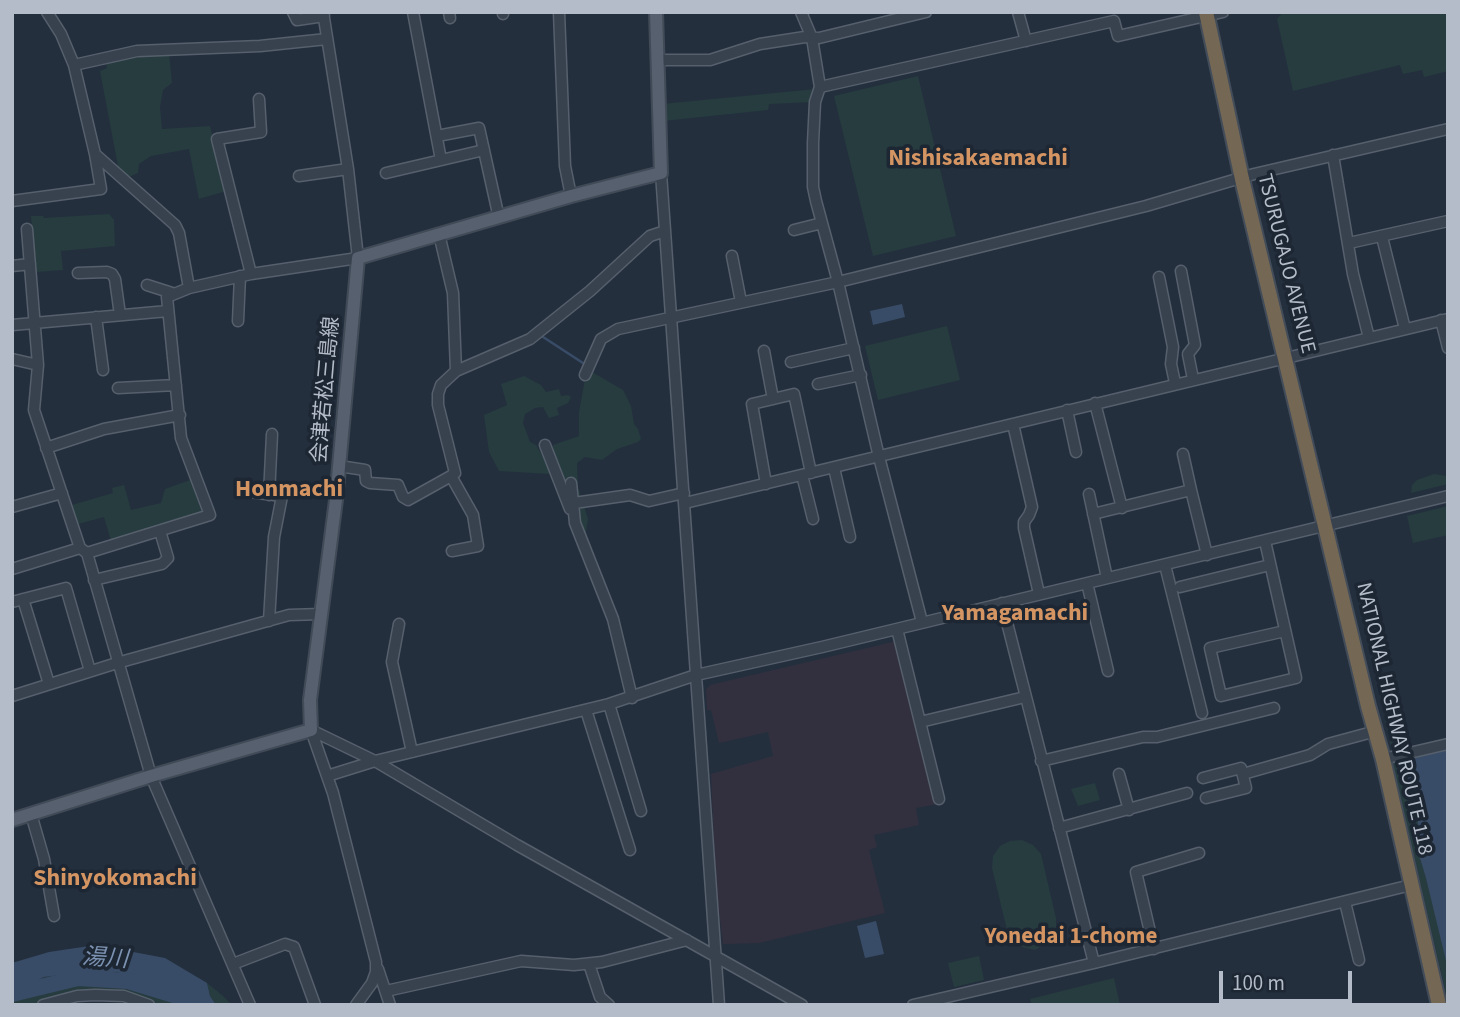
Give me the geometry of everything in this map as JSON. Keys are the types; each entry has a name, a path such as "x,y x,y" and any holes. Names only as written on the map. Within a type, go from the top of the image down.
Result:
{"highway":[{"name":"TSURUGAJO AVENUE","path":"1207,14 1242,178 1325,525"},
{"name":"NATIONAL HIGHWAY ROUTE 118","path":"1325,525 1383,759 1438,1005"}],"main road":[{"path":"358,258 571,196 661,173 656,12"},
{"name":"会津若松三島線","path":"310,730 310,700 340,466 358,258"},
{"path":"12,820 310,730"}],"street":[{"path":"12,201 101,189 74,65 61,34 47,12"},
{"path":"12,569 210,516 181,438 167,297 189,288 240,276 358,258 348,169 323,14 298,20 293,12"},
{"path":"413,12 441,160"},
{"path":"559,12 565,166 571,196"},
{"path":"801,12 812,38 820,86 816,102 813,187 922,622"},
{"path":"658,60 710,60 760,44 805,37 819,38 896,15 926,12"},
{"path":"1018,12 1026,41"},
{"path":"820,86 1114,21 1118,36 1223,12"},
{"path":"74,65 137,51 260,46 327,39"},
{"path":"251,274 217,139 261,132 259,99"},
{"path":"436,136 479,128 499,218"},
{"path":"584,375 601,339 618,329 838,282 1146,206 1333,155 1448,129"},
{"path":"386,173 484,150"},
{"path":"95,154 175,225 179,233 189,288"},
{"path":"1333,155 1353,274 1369,338"},
{"path":"299,177 348,169"},
{"path":"661,173 719,1005"},
{"path":"1349,243 1448,221"},
{"path":"794,230 822,223"},
{"path":"27,229 38,365 34,410 94,580 151,776 250,1005"},
{"path":"340,466 365,470 366,481 370,483 398,485 403,497 408,500 451,477 456,473 438,405 438,394 442,385 456,371 530,339 590,291 650,236 665,231"},
{"path":"439,234 453,293 456,371"},
{"path":"1382,237 1405,329"},
{"path":"732,256 741,302"},
{"path":"12,266 30,264"},
{"path":"1181,271 1195,345 1188,354 1193,379"},
{"path":"78,273 112,274 120,314"},
{"path":"238,321 240,276"},
{"path":"1158,276 1173,347 1171,364 1175,383"},
{"path":"146,285 172,293"},
{"path":"12,325 168,311"},
{"path":"96,317 103,370"},
{"path":"573,503 629,495 649,501 685,498 766,484 1286,356 1445,320 1448,348"},
{"path":"791,362 854,348"},
{"path":"764,351 773,399"},
{"path":"12,359 38,365"},
{"path":"818,384 860,375"},
{"path":"118,388 176,386"},
{"path":"766,484 752,404 794,394 813,519"},
{"path":"1095,403 1122,508"},
{"path":"1067,410 1076,452"},
{"path":"46,448 104,429 180,415"},
{"path":"1013,424 1032,507 1024,522 1024,528 1039,594"},
{"path":"269,495 272,434"},
{"path":"545,444 613,619 632,698"},
{"path":"1183,454 1207,555"},
{"path":"834,468 850,537"},
{"path":"451,477 473,514 478,547 452,551"},
{"path":"571,483 575,523"},
{"path":"1093,514 1191,490"},
{"path":"242,491 282,496 274,537 269,621"},
{"path":"12,507 62,493"},
{"path":"1089,494 1107,578"},
{"path":"327,776 375,761 632,698 696,675 1448,496"},
{"path":"94,580 162,564 168,558 160,531"},
{"path":"1265,541 1296,678 1221,696 1210,649 1285,631"},
{"path":"1165,565 1202,713"},
{"path":"1180,587 1270,565"},
{"path":"1087,583 1108,671"},
{"path":"50,684 18,601 66,588 90,671"},
{"path":"1002,603 1094,963"},
{"path":"12,696 117,663 269,621 296,614 323,614"},
{"path":"399,624 392,662 412,752"},
{"path":"897,629 939,799"},
{"path":"920,722 1025,697"},
{"path":"609,704 641,811"},
{"path":"1041,761 1274,708"},
{"path":"586,710 630,850"},
{"path":"310,730 375,761 517,845 802,1005"},
{"path":"310,730 327,776 377,967 388,997"},
{"path":"1243,774 1310,755 1328,744 1376,731"},
{"path":"1383,759 1448,744"},
{"path":"1203,778 1241,768 1246,788 1206,798"},
{"path":"1119,774 1129,810"},
{"path":"1059,828 1187,793"},
{"path":"31,814 44,859 54,916"},
{"path":"1154,949 1136,872 1199,853"},
{"path":"913,1005 1411,885"},
{"path":"1345,902 1359,960"},
{"path":"368,991 379,992 388,997 521,961 589,964 619,959 687,940"},
{"path":"233,964 285,944 294,947 316,1005"},
{"path":"589,964 600,997 609,1005"},
{"path":"356,1005 368,991 377,967"},
{"path":"43,1005 77,996 102,995 124,996 149,1005"}],"shaded area":[{"path":"897,641 938,804 916,808 919,825 874,835 877,847 869,850 885,913 759,943 723,944 716,885 711,774 773,756 768,732 719,743 711,710 707,710 706,690 710,685"}],"green space":[{"path":"1283,12 1448,12 1448,71 1424,77 1422,70 1403,74 1400,65 1293,91 1277,19"},
{"path":"169,53 172,83 163,90 160,107 162,129 210,126 226,191 199,199 189,149 151,156 139,164 138,173 129,177 118,166 100,71 107,68 106,62"},
{"path":"918,76 956,236 873,256 834,96"},
{"path":"816,89 813,102 769,104 768,110 663,121 662,104"},
{"path":"109,214 114,220 115,246 61,251 63,270 36,272 31,216 44,218"},
{"path":"947,326 960,380 878,400 865,346"},
{"path":"592,372 623,390 641,439 617,449 602,460 585,457 577,463 578,487 588,519 586,532 582,532 553,453 553,445 579,436 579,412 585,379 589,380 589,373"},
{"path":"524,376 541,385 546,392 559,389 561,396 571,397 568,403 557,408 559,415 549,418 543,407 535,408 525,414 523,423 530,442 536,445 548,465 568,513 565,513 550,474 499,471 489,452 484,415 507,405 501,384"},
{"path":"1434,474 1446,476 1448,484 1411,493 1412,485 1417,480"},
{"path":"190,480 203,515 111,541 104,517 78,524 72,505 113,493 112,488 124,485 131,510 161,503 165,489"},
{"path":"1448,506 1448,535 1413,543 1407,516"},
{"path":"1397,714 1405,747 1392,750 1384,717"},
{"path":"1448,737 1448,1002 1390,752"},
{"path":"1095,783 1100,800 1078,806 1071,789"},
{"path":"1022,840 1033,845 1041,854 1056,918 1056,930 1051,941 1035,950 1018,946 1009,938 992,868 993,856 1000,846 1010,841"},
{"path":"979,956 984,980 954,987 948,963"},
{"path":"117,972 185,995 198,1005 162,1005 132,994 114,991 51,999 35,1005 12,1005 12,993 44,977"},
{"path":"1114,978 1120,1005 1032,1005 1030,999"},
{"path":"207,983 232,1005 216,1005 210,996"}],"water":[{"path":"902,304 905,317 873,325 870,311"},
{"path":"1448,749 1448,969 1414,838 1418,836 1416,830 1419,828 1404,760"},
{"path":"876,921 884,954 865,958 857,926"},
{"path":"96,945 165,958 207,983 210,996 216,1005 198,1005 184,995 117,972 44,977 12,993 12,963 49,952"}],"waterway":[{"path":"540,335 586,365"},
{"name":"湯川","path":"12,994 78,978 128,981 187,999 193,1005"}],"district":[{"name":"Nishisakaemachi","path":"978,160"},
{"name":"Honmachi","path":"289,491"},
{"name":"Yamagamachi","path":"1015,615"},
{"name":"Shinyokomachi","path":"115,880"},
{"name":"Yonedai 1-chome","path":"1071,938"}]}
